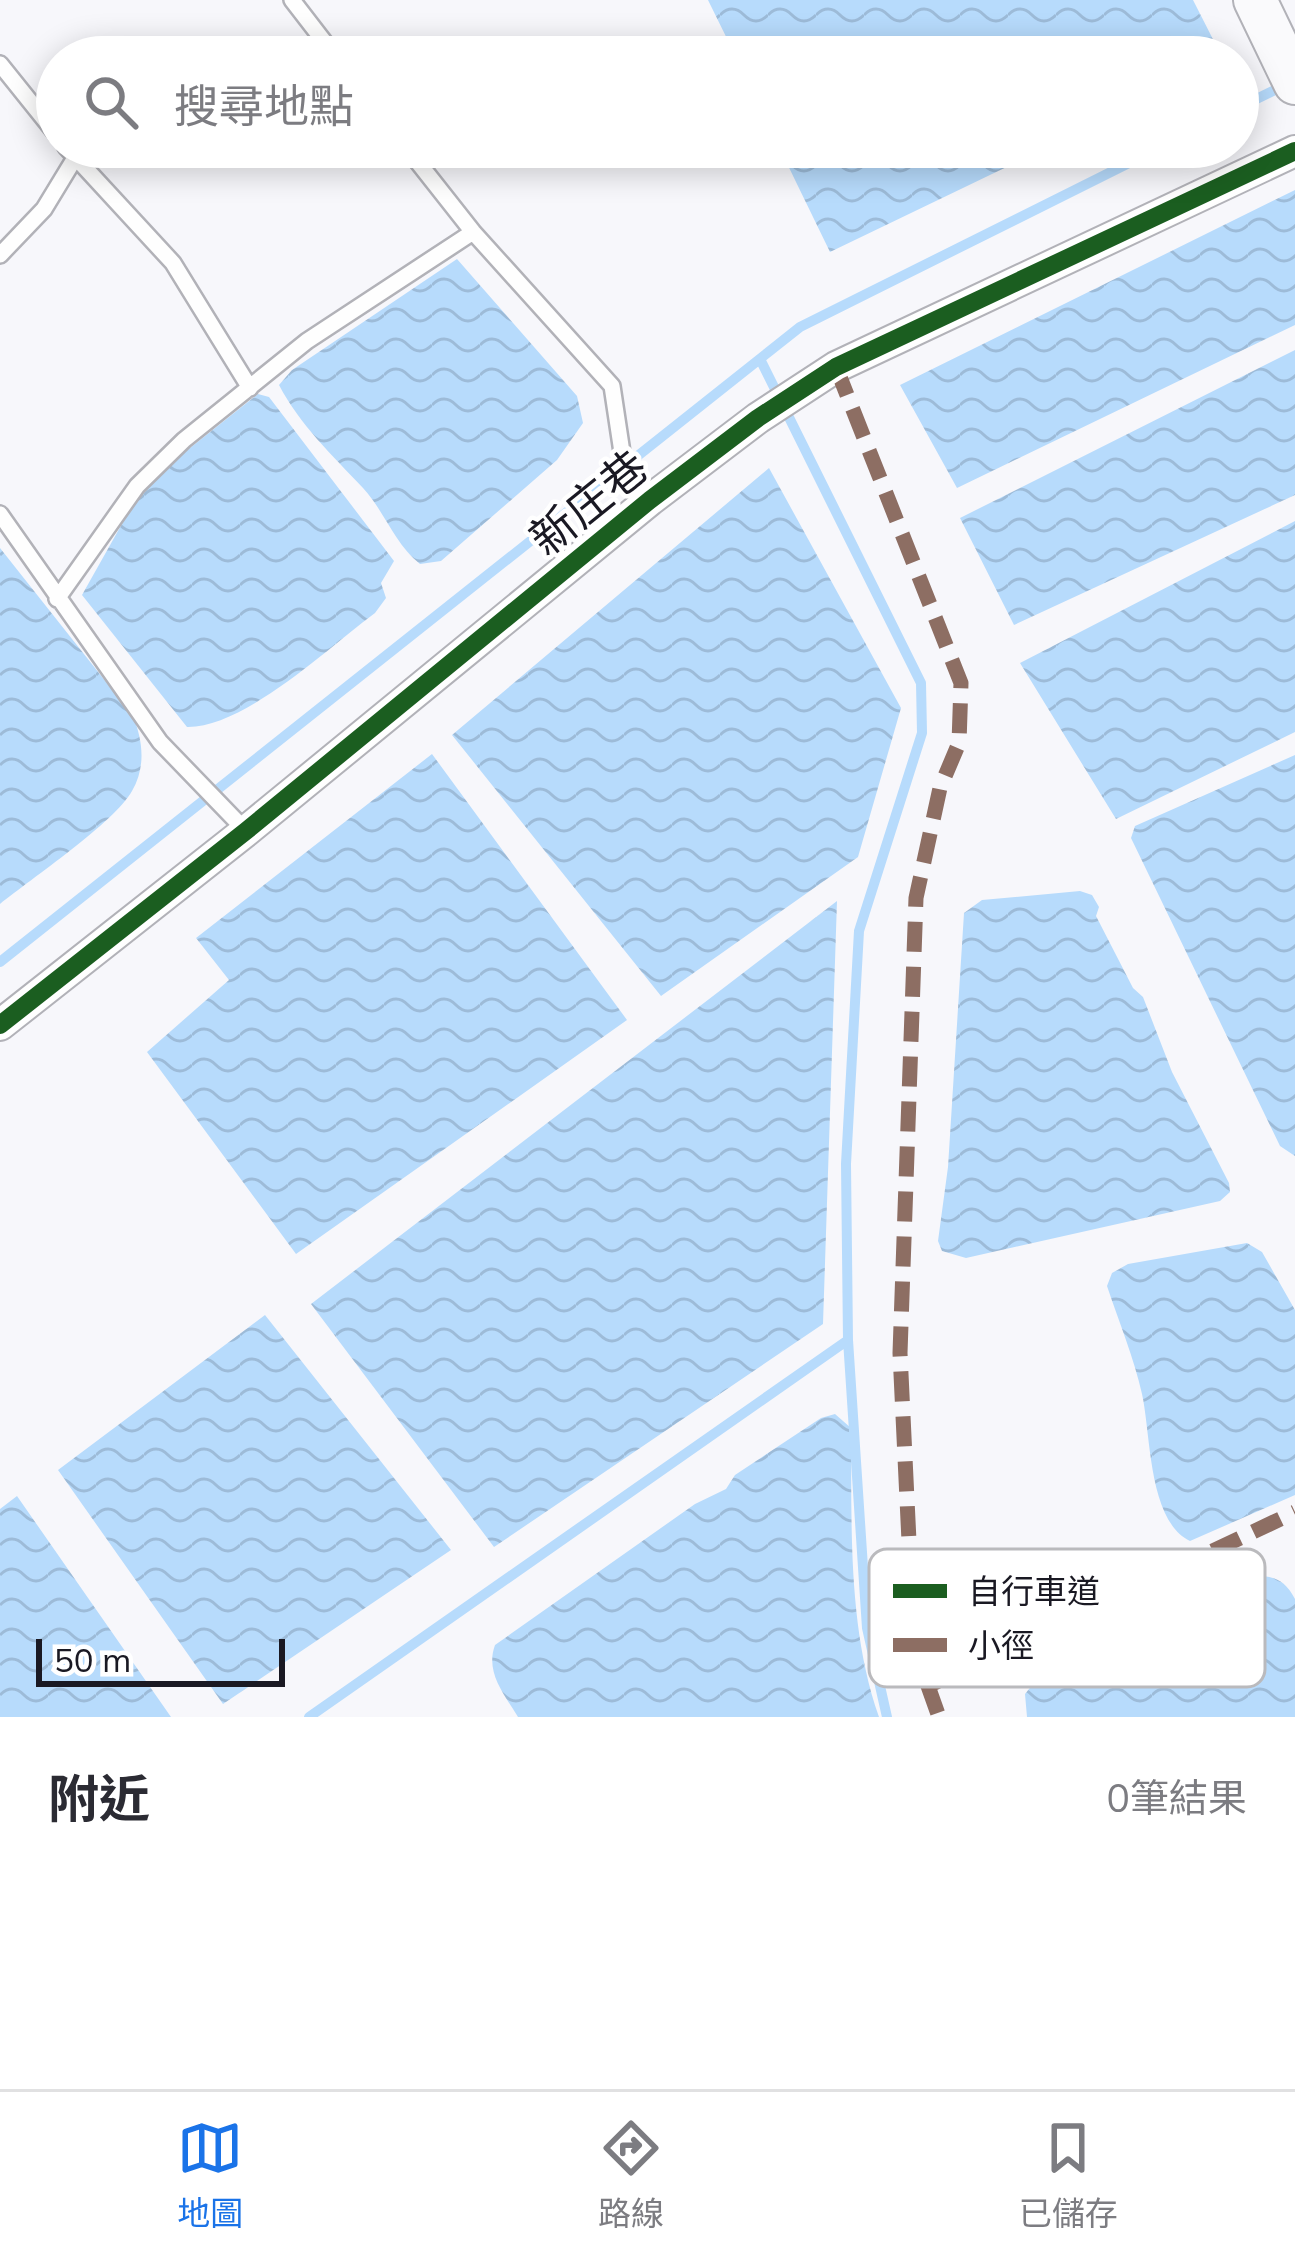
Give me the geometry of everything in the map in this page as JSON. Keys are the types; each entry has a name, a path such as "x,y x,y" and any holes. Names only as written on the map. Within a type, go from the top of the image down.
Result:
{"street":[{"path":"1255,0 1295,83"},
{"name":"新庄巷","path":"1259,168 1295,151"},
{"name":"新庄巷","path":"0,1025 758,418 836,367 1259,168"}],"lane":[{"path":"292,0 320,36"},
{"path":"0,64 36,109"},
{"path":"0,255 44,209 63,168"},
{"path":"86,168 173,263 250,388"},
{"path":"423,168 473,232 612,386 623,459 650,500"},
{"path":"57,599 136,486 184,440 307,341 473,232"},
{"path":"0,514 160,742 246,831"}],"water":[{"path":"708,0 1193,0 1211,36 726,36"},
{"path":"789,168 1004,168 830,252"},
{"path":"1295,190 1295,325 957,488 900,385"},
{"path":"457,259 577,396 583,423 557,460 441,561 420,564 279,385 292,370"},
{"path":"1295,350 1295,495 1014,625 960,518"},
{"path":"258,394 269,397 394,561 381,583 386,598 375,613 259,701 210,724 187,727 82,595 132,506 161,471"},
{"path":"769,468 901,708 858,857 661,996 452,735"},
{"path":"1295,521 1295,732 1116,819 1020,663"},
{"path":"0,548 133,716 142,754 136,782 123,804 0,904"},
{"path":"432,754 627,1020 296,1254 147,1052 229,980 196,938"},
{"path":"1295,755 1295,1156 1280,1146 1131,838 1135,826"},
{"path":"1080,891 1092,895 1099,907 1096,916 1133,988 1143,997 1172,1072 1230,1192 1220,1201 966,1258 942,1251 938,1241 948,1167 964,913 982,900"},
{"path":"837,901 823,1324 494,1547 311,1304"},
{"path":"1247,1243 1262,1252 1295,1310 1295,1495 1190,1541 1176,1531 1159,1496 1139,1380 1107,1286 1112,1273 1128,1264"},
{"path":"265,1315 451,1550 223,1704 58,1470"},
{"path":"835,1414 851,1428 856,1611 879,1717 518,1717 494,1674 495,1645 695,1504 726,1489 735,1475 821,1418"},
{"path":"17,1496 171,1717 0,1717 0,1509"},
{"path":"1265,1577 1286,1586 1295,1599 1295,1717 1027,1717 1025,1694 1031,1687 1265,1687"}],"waterway":[{"path":"1259,98 1287,84"},
{"path":"0,962 800,327 1119,168"},
{"path":"760,359 921,683 922,733 859,931 846,1164 848,1340 869,1637"},
{"path":"309,1717 848,1340"},
{"path":"880,1687 887,1717"}],"marked path":[{"path":"836,367 961,683 959,743 940,788 916,898 900,1353 909,1549"},
{"path":"1217,1549 1295,1512"},
{"path":"928,1687 939,1717"}],"cycle path":[{"path":"1259,168 1295,151"},
{"path":"0,1025 758,418 836,367 1259,168"}]}
